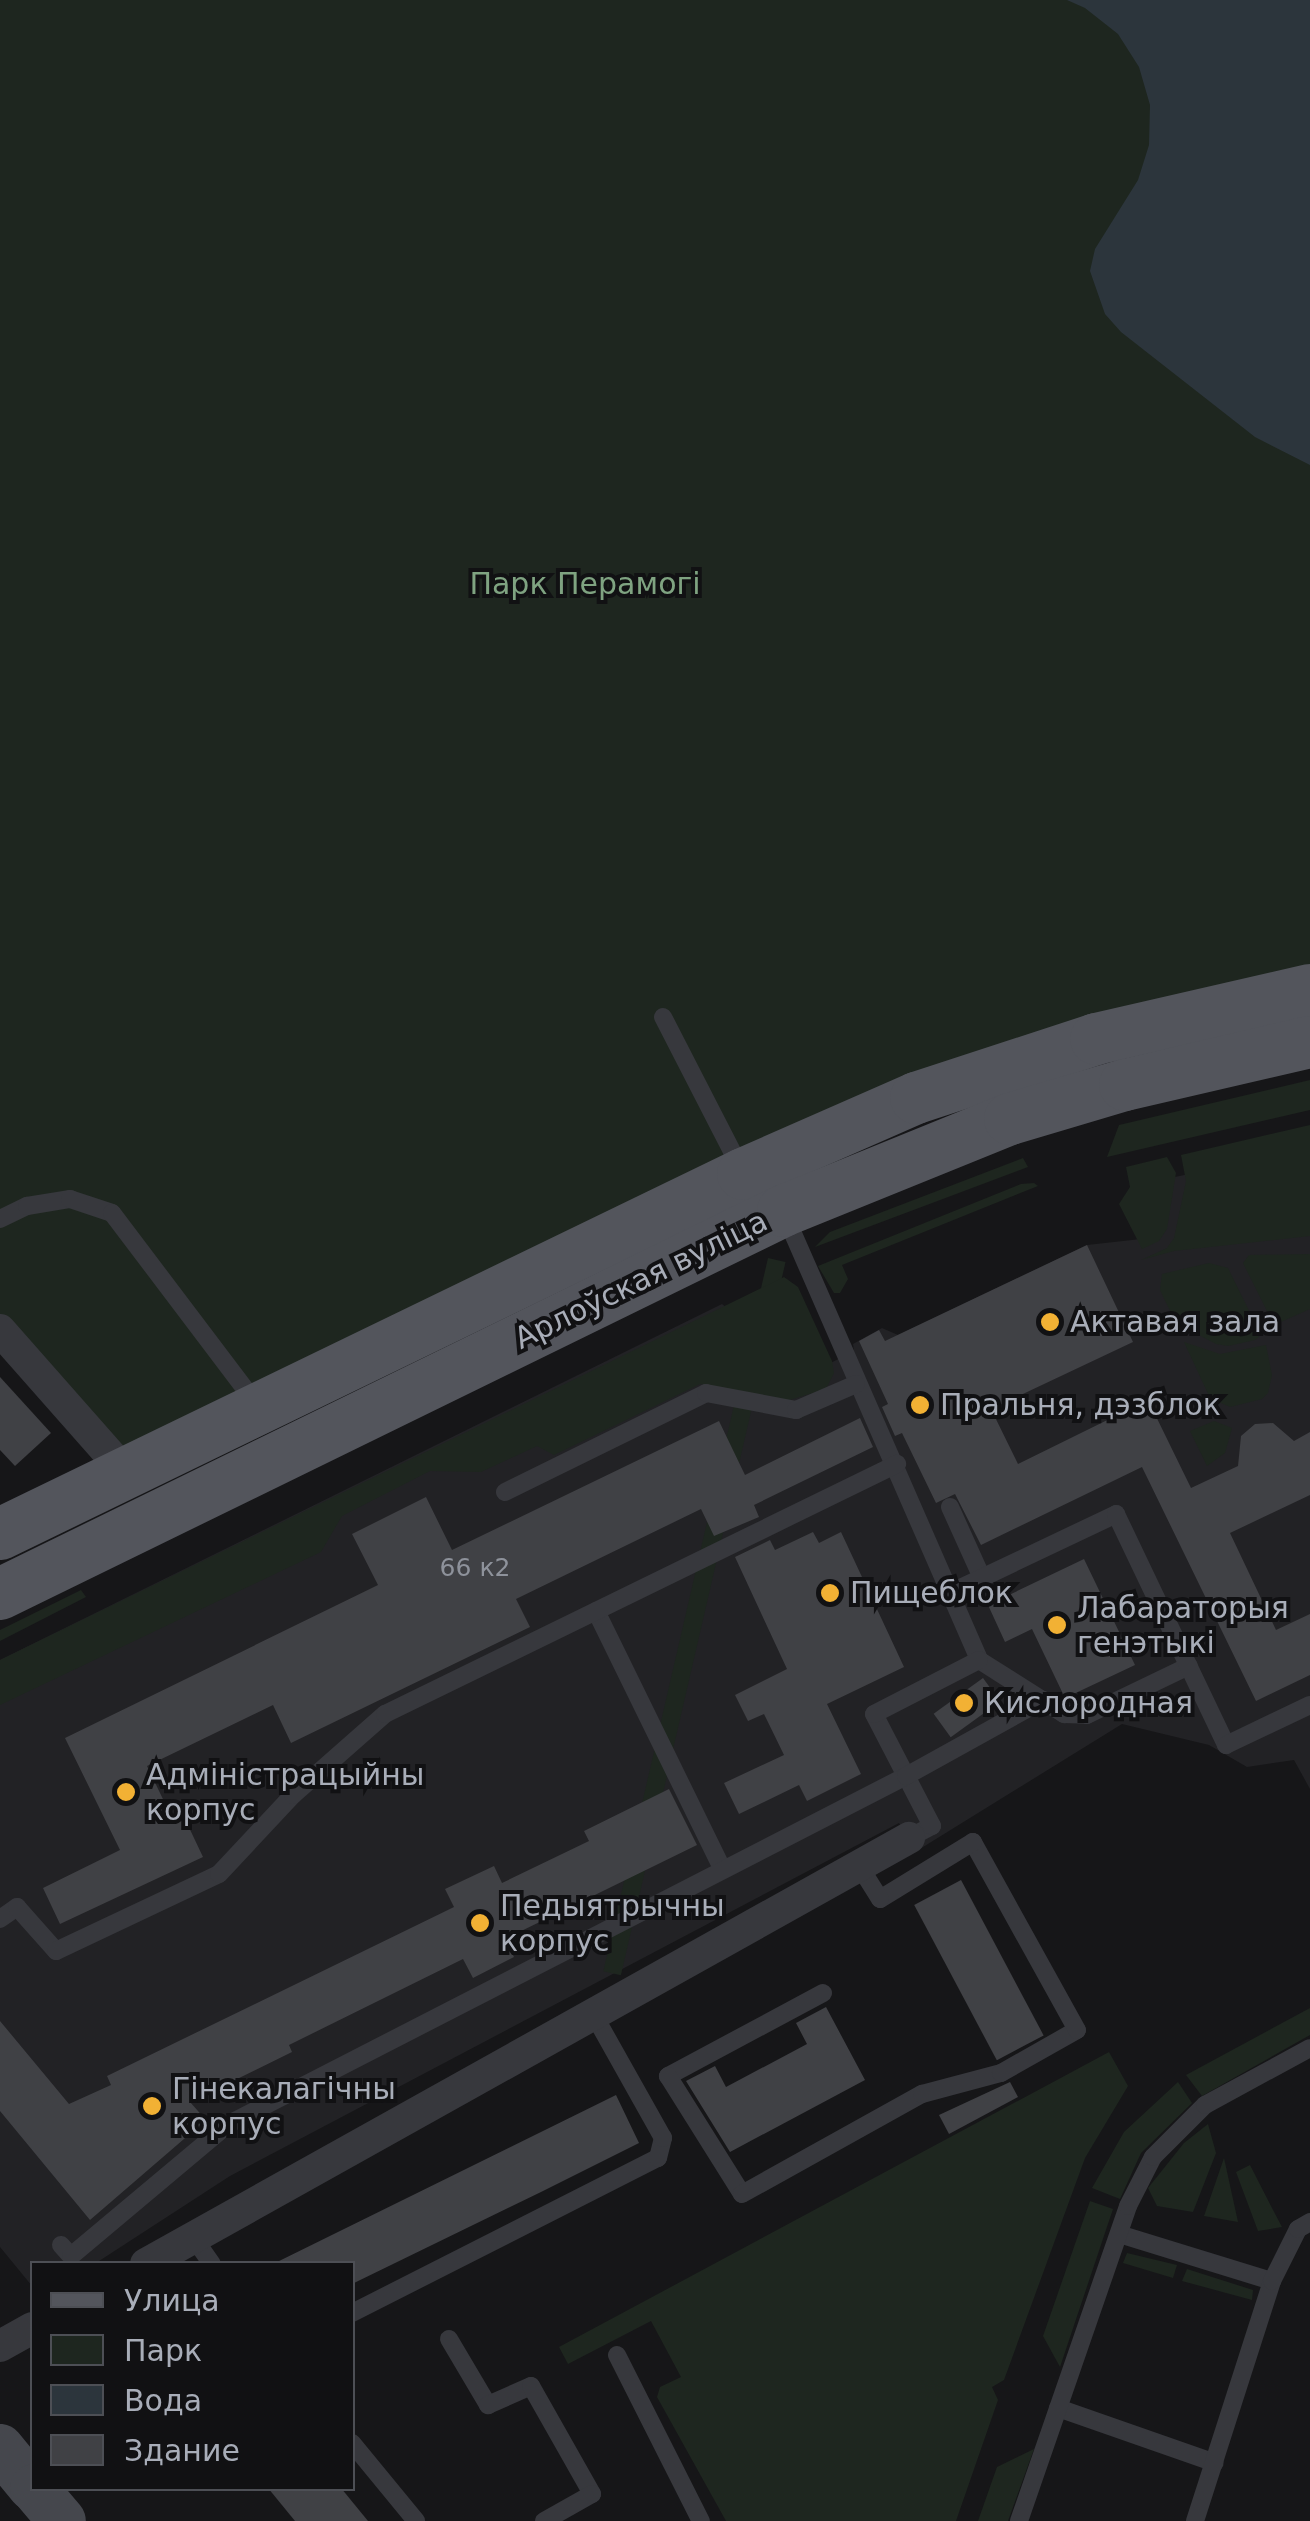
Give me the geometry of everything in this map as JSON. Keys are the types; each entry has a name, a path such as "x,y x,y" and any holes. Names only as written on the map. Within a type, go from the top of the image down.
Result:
{"main road":[{"name":"Арлоўская вуліца","path":"0,1594 775,1188 832,1134 916,1098 1096,1040 1310,990"},
{"name":"Арлоўская вуліца","path":"0,1534 258,1408 775,1188 1125,1085 1310,1042"}],"street":[{"path":"0,1330 126,1472"},
{"path":"151,2261 910,1838"},
{"path":"0,2346 30,2329"},
{"path":"0,2448 30,2484"},
{"path":"36,2491 62,2521"}],"lane":[{"path":"663,1016 775,1188 856,1384 897,1464 979,1660 1064,1714 1087,1714 1190,1666"},
{"path":"0,1219 27,1206 70,1200 112,1213 258,1408"},
{"path":"505,1492 706,1393 796,1410 856,1384"},
{"path":"0,1919 17,1907 56,1950 219,1874 293,1795 386,1714 897,1464"},
{"path":"950,1507 982,1578"},
{"path":"950,1593 1116,1514 1226,1744 1310,1705"},
{"path":"596,1611 722,1868"},
{"path":"910,1838 932,1826 874,1714 979,1660"},
{"path":"61,2246 71,2256 226,2126 906,1776 1043,1700"},
{"path":"823,1993 668,2076 742,2194 922,2094 1002,2073 1077,2030 973,1842 880,1900 859,1866"},
{"path":"355,2311 658,2158 662,2138 594,2015"},
{"path":"1018,2521 1135,2187 1153,2157 1182,2126 1222,2094 1310,2048"},
{"path":"1195,2521 1272,2280 1298,2228 1310,2222"},
{"path":"1119,2234 1272,2280"},
{"path":"192,2236 210,2261"},
{"path":"449,2339 488,2405 530,2386 592,2494 544,2521"},
{"path":"616,2355 702,2521"},
{"path":"1058,2408 1214,2463"},
{"path":"355,2447 416,2521"}],"shaded area":[{"path":"1310,1148 1310,1789 1294,1760 1247,1767 1209,1745 1122,1724 915,1852 899,1823 230,2176 99,2261 30,2261 30,2284 0,2247 0,1660 722,1304 809,1374 854,1351 853,1344 882,1328 898,1335 1087,1245 1150,1238 1161,1180"}],"green space":[{"name":"Парк Перамогі","path":"0,0 1310,0 1310,975 1189,1002 110,1454 0,1330"},
{"path":"1310,1080 1310,1110 1107,1157 1119,1125"},
{"path":"1310,1125 1310,1236 1174,1251 1141,1260 1167,1248 1174,1238 1186,1181 1181,1155"},
{"path":"1167,1157 1176,1173 1167,1229 1159,1241 1142,1249 1119,1204 1130,1187 1126,1167"},
{"path":"1023,1158 1028,1167 815,1247 830,1232"},
{"path":"1021,1184 1038,1186 842,1265 848,1279 840,1293 834,1293 818,1266"},
{"path":"1310,1254 1310,1309 1274,1325 1243,1263 1249,1255"},
{"path":"768,1258 786,1262 621,1975 603,1971"},
{"path":"1209,1263 1228,1268 1261,1335 1255,1340 1228,1346 1216,1344 1176,1323 1160,1290 1162,1274"},
{"path":"784,1277 798,1287 832,1361 834,1373 826,1389 786,1401 700,1384 554,1455 537,1446 481,1472 430,1471 342,1516 321,1552 0,1705 0,1660"},
{"path":"1184,1342 1220,1354 1266,1345 1272,1375 1268,1393 1262,1399 1230,1407 1210,1398"},
{"path":"1214,1421 1232,1428 1225,1453 1207,1466 1190,1431"},
{"path":"81,1590 86,1597 0,1641 0,1630"},
{"path":"1310,2008 1310,2035 1202,2096 1186,2075"},
{"path":"1109,2052 1128,2086 1085,2158 1004,2380 992,2387 998,2400 956,2521 726,2521 657,2397 660,2387 681,2377 651,2321 568,2364 559,2347"},
{"path":"1178,2082 1192,2103 1141,2153 1120,2199 1092,2188 1124,2132"},
{"path":"1208,2124 1216,2153 1193,2212 1157,2206 1148,2188 1184,2143"},
{"path":"1224,2158 1238,2222 1204,2216"},
{"path":"1250,2165 1282,2227 1258,2231 1236,2172"},
{"path":"1090,2201 1113,2209 1060,2367 1043,2336"},
{"path":"1127,2253 1177,2265 1173,2278 1123,2263"},
{"path":"1187,2269 1253,2290 1252,2300 1182,2281"},
{"path":"1034,2449 1008,2521 978,2521 997,2467"}],"water":[{"path":"1067,0 1310,0 1310,465 1255,437 1121,332 1105,314 1090,271 1095,249 1138,180 1149,145 1150,105 1139,67 1118,34 1085,8"}],"building":[{"path":"1087,1245 1133,1342 991,1409 1018,1464 1148,1400 1191,1488 1238,1466 1241,1436 1255,1424 1273,1423 1294,1441 1310,1432 1310,1495 1230,1533 1276,1630 1310,1614 1310,1675 1256,1701 1142,1467 981,1545 955,1494 936,1503 902,1433 895,1436 882,1407 888,1404 859,1341 879,1330 885,1341"},
{"path":"0,1377 51,1433 15,1466 0,1450"},
{"path":"860,1418 873,1447 754,1505 759,1517 714,1536 701,1509 516,1599 530,1627 291,1743 273,1705 147,1766 175,1824 185,1819 203,1857 60,1924 43,1888 120,1850 65,1738 378,1585 352,1534 426,1497 452,1550 719,1421 745,1475"},
{"path":"813,1532 819,1543 841,1532 904,1667 827,1704 861,1774 807,1801 799,1785 739,1814 724,1783 784,1755 764,1714 748,1721 735,1695 787,1669 735,1557 770,1540 775,1550"},
{"name":"Лабараторыя генэтыкі","path":"1084,1559 1135,1665 1065,1698 1032,1629 1005,1642 988,1605"},
{"name":"Кислородная","path":"983,1678 1000,1701 951,1737 934,1714"},
{"path":"669,1789 697,1845 505,1939 514,1957 473,1978 463,1959 289,2045 292,2052 190,2102 206,2120 90,2220 0,2111 0,2021 69,2104 111,2085 107,2076 454,1907 445,1889 494,1866 502,1883 589,1841 584,1831"},
{"path":"961,1880 1044,2035 997,2060 914,1905"},
{"path":"826,2007 865,2080 730,2152 686,2081 715,2066 726,2087 807,2044 796,2023"},
{"path":"1010,2082 1018,2097 949,2134 939,2115"},
{"path":"616,2095 639,2143 355,2283 355,2261 279,2261"},
{"path":"270,2491 343,2491 368,2521 295,2521"}],"place":[{"name":"Актавая зала","path":"1050,1322"},
{"name":"Пральня, дэзблок","path":"920,1405"},
{"name":"Пищеблок","path":"830,1593"},
{"name":"Лабараторыя генэтыкі","path":"1057,1625"},
{"name":"Кислородная","path":"964,1703"},
{"name":"Адміністрацыйны корпус","path":"126,1792"},
{"name":"Педыятрычны корпус","path":"480,1923"},
{"name":"Гінекалагічны корпус","path":"152,2106"}]}
